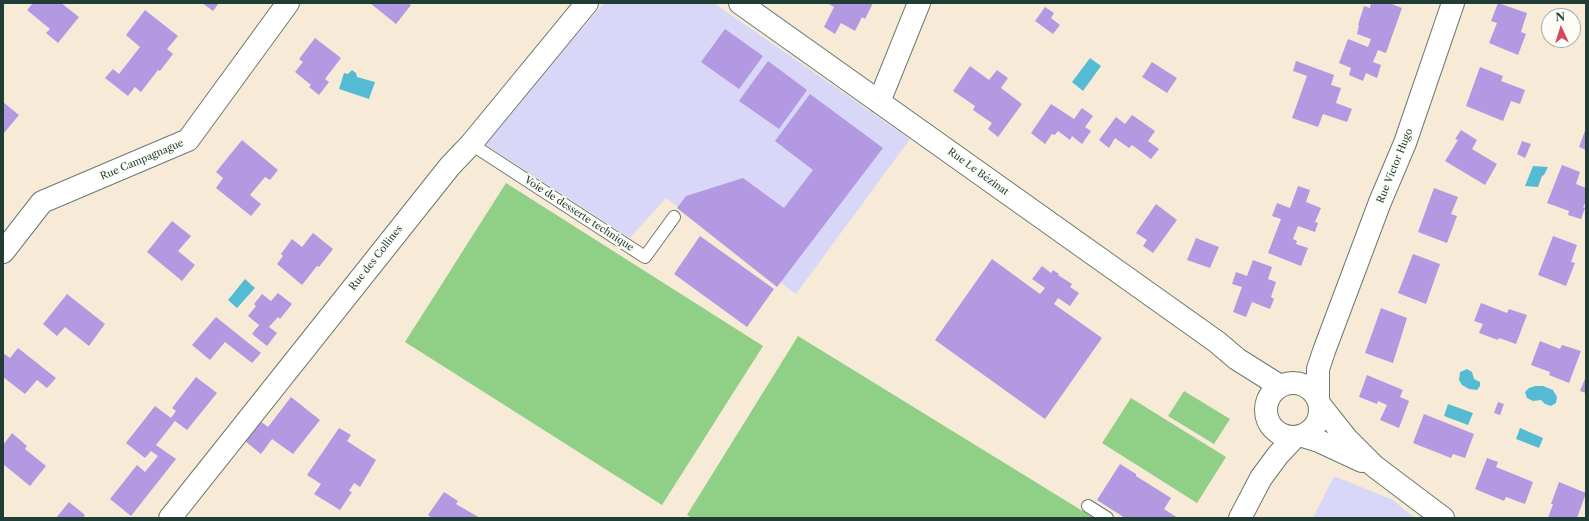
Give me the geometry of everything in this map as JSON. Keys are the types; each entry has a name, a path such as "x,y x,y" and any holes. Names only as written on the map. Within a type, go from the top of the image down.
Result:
{"street":[{"name":"Rue Campagnague","path":"3,252 42,202 188,140 288,3"},
{"name":"Rue des Collines","path":"170,518 450,166 471,144 587,3"},
{"name":"Rue Le Bézinat","path":"740,3 1217,342 1237,359 1284,384"},
{"path":"879,102 919,3"},
{"name":"Rue Victor Hugo","path":"1319,401 1318,369 1332,327 1380,202 1405,143 1453,3"},
{"name":"Rue Victor Hugo","path":"1284,384 1298,374 1307,364 1332,327"},
{"name":"Rue Le Bézinat","path":"1217,342 1256,388 1266,415"},
{"path":"1261,478 1270,443 1266,415 1267,400 1272,392 1284,384 1297,383 1305,385 1313,391 1347,439 1374,466 1443,518"},
{"path":"1240,518 1261,478 1278,455 1299,436 1311,431 1316,424 1320,416 1319,401"},
{"path":"1266,415 1270,426 1285,436 1299,436 1319,441 1374,466"}],"lane":[{"name":"Voie de desserte technique","path":"471,144 645,257 674,217"},
{"path":"1088,506 1107,518"}],"shaded area":[{"path":"604,3 714,3 910,139 796,294 666,198 630,238 483,143"},
{"path":"1334,476 1393,500 1415,518 1313,518"}],"green space":[{"path":"506,183 763,346 662,505 405,342"},
{"path":"798,336 1094,518 692,518 687,515"},
{"path":"1184,391 1230,419 1214,444 1168,416"},
{"path":"1131,398 1226,457 1197,503 1102,443"}],"water":[{"path":"1090,58 1101,66 1083,91 1072,82"},
{"path":"352,70 356,73 357,77 375,82 369,99 339,89 344,73 348,74"},
{"path":"1533,166 1548,167 1542,176 1538,187 1525,186"},
{"path":"245,279 255,288 237,308 228,300"},
{"path":"1467,369 1472,372 1474,379 1480,382 1480,386 1477,390 1469,389 1462,385 1459,380 1460,372"},
{"path":"1543,386 1553,390 1557,397 1556,403 1551,406 1545,404 1541,400 1533,401 1527,398 1525,392 1529,388"},
{"path":"1448,404 1473,413 1468,425 1444,416"},
{"path":"1520,428 1543,438 1539,448 1516,439"}],"building":[{"path":"33,3 61,3 79,17 58,43 46,33 50,29 27,10"},
{"path":"202,3 219,3 213,11"},
{"path":"370,3 408,3 411,5 396,24"},
{"path":"827,3 873,3 865,19 862,17 855,31 841,23 835,34 824,27 834,7"},
{"path":"1371,3 1389,3 1402,8 1386,53 1378,50 1373,62 1381,65 1377,78 1366,73 1363,81 1349,75 1351,68 1339,63 1348,39 1368,47 1371,39 1357,34 1358,25 1364,6 1370,8"},
{"path":"1498,3 1527,13 1521,32 1526,34 1518,55 1489,43 1497,23 1491,21"},
{"path":"1045,7 1054,13 1051,18 1060,25 1053,34 1035,21"},
{"path":"145,10 178,36 167,49 173,54 160,71 158,70 141,92 135,87 128,96 105,78 113,69 119,74 140,47 126,35"},
{"path":"725,29 763,56 739,89 701,62"},
{"path":"315,38 341,58 325,79 329,82 319,95 309,87 311,85 295,72 303,62 299,59"},
{"path":"768,61 807,90 779,129 739,101"},
{"path":"1296,61 1334,75 1331,85 1341,88 1336,103 1352,109 1347,122 1323,114 1318,127 1292,118 1307,76 1293,71"},
{"path":"1152,62 1177,78 1167,93 1142,77"},
{"path":"970,66 989,80 997,70 1008,78 1001,88 1022,104 998,137 988,129 992,123 973,110 975,106 953,91"},
{"path":"1480,67 1503,76 1501,81 1525,90 1520,104 1511,101 1503,121 1466,106"},
{"path":"810,94 883,148 777,287 677,208 686,196 743,178 784,208 813,170 775,141"},
{"path":"3,102 19,115 4,133 3,132"},
{"path":"1051,104 1074,119 1082,108 1093,116 1085,127 1091,131 1082,144 1072,136 1070,140 1058,131 1055,135 1052,134 1045,144 1031,133"},
{"path":"1132,115 1155,131 1148,141 1159,149 1151,159 1132,145 1129,148 1115,138 1109,148 1099,140 1116,117 1125,124"},
{"path":"1586,128 1586,150 1579,147"},
{"path":"1461,130 1477,140 1472,149 1497,164 1485,185 1445,161 1458,140 1455,139"},
{"path":"242,140 278,170 270,180 265,177 250,195 261,204 251,216 216,188 223,178 216,172"},
{"path":"1522,141 1531,144 1525,158 1517,154"},
{"path":"1562,165 1580,172 1576,184 1586,188 1586,202 1583,207 1585,208 1581,219 1568,215 1569,211 1547,203"},
{"path":"1298,186 1310,190 1306,202 1321,208 1315,222 1318,223 1315,232 1298,226 1293,239 1297,241 1296,244 1308,248 1301,266 1268,253 1281,219 1272,216 1277,203 1290,208"},
{"path":"1434,188 1458,197 1451,214 1457,216 1447,243 1418,232"},
{"path":"1156,204 1177,220 1153,253 1143,246 1147,240 1136,233"},
{"path":"172,221 191,236 178,251 195,265 182,281 147,252"},
{"path":"313,233 333,249 302,285 277,264 283,256 281,254 292,239 302,247"},
{"path":"700,236 774,289 747,327 674,274"},
{"path":"1553,236 1577,245 1571,262 1575,263 1566,286 1538,275"},
{"path":"1196,238 1219,247 1210,268 1187,260"},
{"path":"1413,254 1440,264 1426,304 1398,293"},
{"path":"992,259 1040,294 1045,288 1032,279 1042,266 1051,273 1053,270 1059,274 1058,275 1072,284 1070,287 1079,293 1070,306 1058,298 1054,304 1102,338 1045,419 935,340"},
{"path":"1253,260 1272,267 1268,279 1276,282 1271,297 1274,299 1270,309 1252,302 1246,317 1233,312 1242,287 1232,284 1236,272 1247,276"},
{"path":"278,293 292,304 280,319 278,317 269,327 277,333 267,346 252,334 259,325 248,316 256,306 254,304 262,294 271,301"},
{"path":"67,294 105,324 89,346 65,327 57,336 43,324"},
{"path":"1481,303 1507,313 1509,309 1527,315 1516,344 1499,338 1498,340 1479,333 1483,324 1474,321"},
{"path":"1381,308 1407,318 1393,363 1365,353"},
{"path":"216,317 261,353 252,363 225,342 210,360 192,345"},
{"path":"1540,341 1560,349 1562,345 1581,351 1569,383 1549,375 1550,372 1531,365"},
{"path":"18,348 56,378 47,388 37,380 25,394 3,377 3,353 10,358"},
{"path":"1367,375 1403,390 1400,397 1409,401 1399,428 1380,420 1387,405 1378,401 1377,404 1359,397"},
{"path":"1586,376 1586,393 1580,391"},
{"path":"196,377 217,393 187,430 175,421 156,445 176,459 131,516 110,499 137,465 145,472 158,456 151,451 145,458 126,443 155,406 171,418 176,411 172,408"},
{"path":"291,397 320,420 293,454 272,439 261,454 245,441 260,421 268,427"},
{"path":"1498,402 1504,404 1500,415 1494,413"},
{"path":"1424,414 1474,434 1465,458 1453,454 1451,458 1413,443"},
{"path":"339,428 351,435 347,441 376,460 360,487 354,483 349,491 352,492 340,510 314,494 321,484 307,475"},
{"path":"12,433 27,446 25,449 46,466 30,486 3,464 3,445"},
{"path":"1487,458 1498,462 1496,467 1533,482 1525,504 1506,497 1504,501 1475,489"},
{"path":"1120,464 1171,498 1164,509 1178,518 1125,518 1097,500"},
{"path":"1559,482 1586,493 1577,518 1548,518 1553,504 1551,504"},
{"path":"444,492 458,501 456,504 480,518 432,518 428,515"},
{"path":"69,502 85,515 83,518 56,518"}]}
